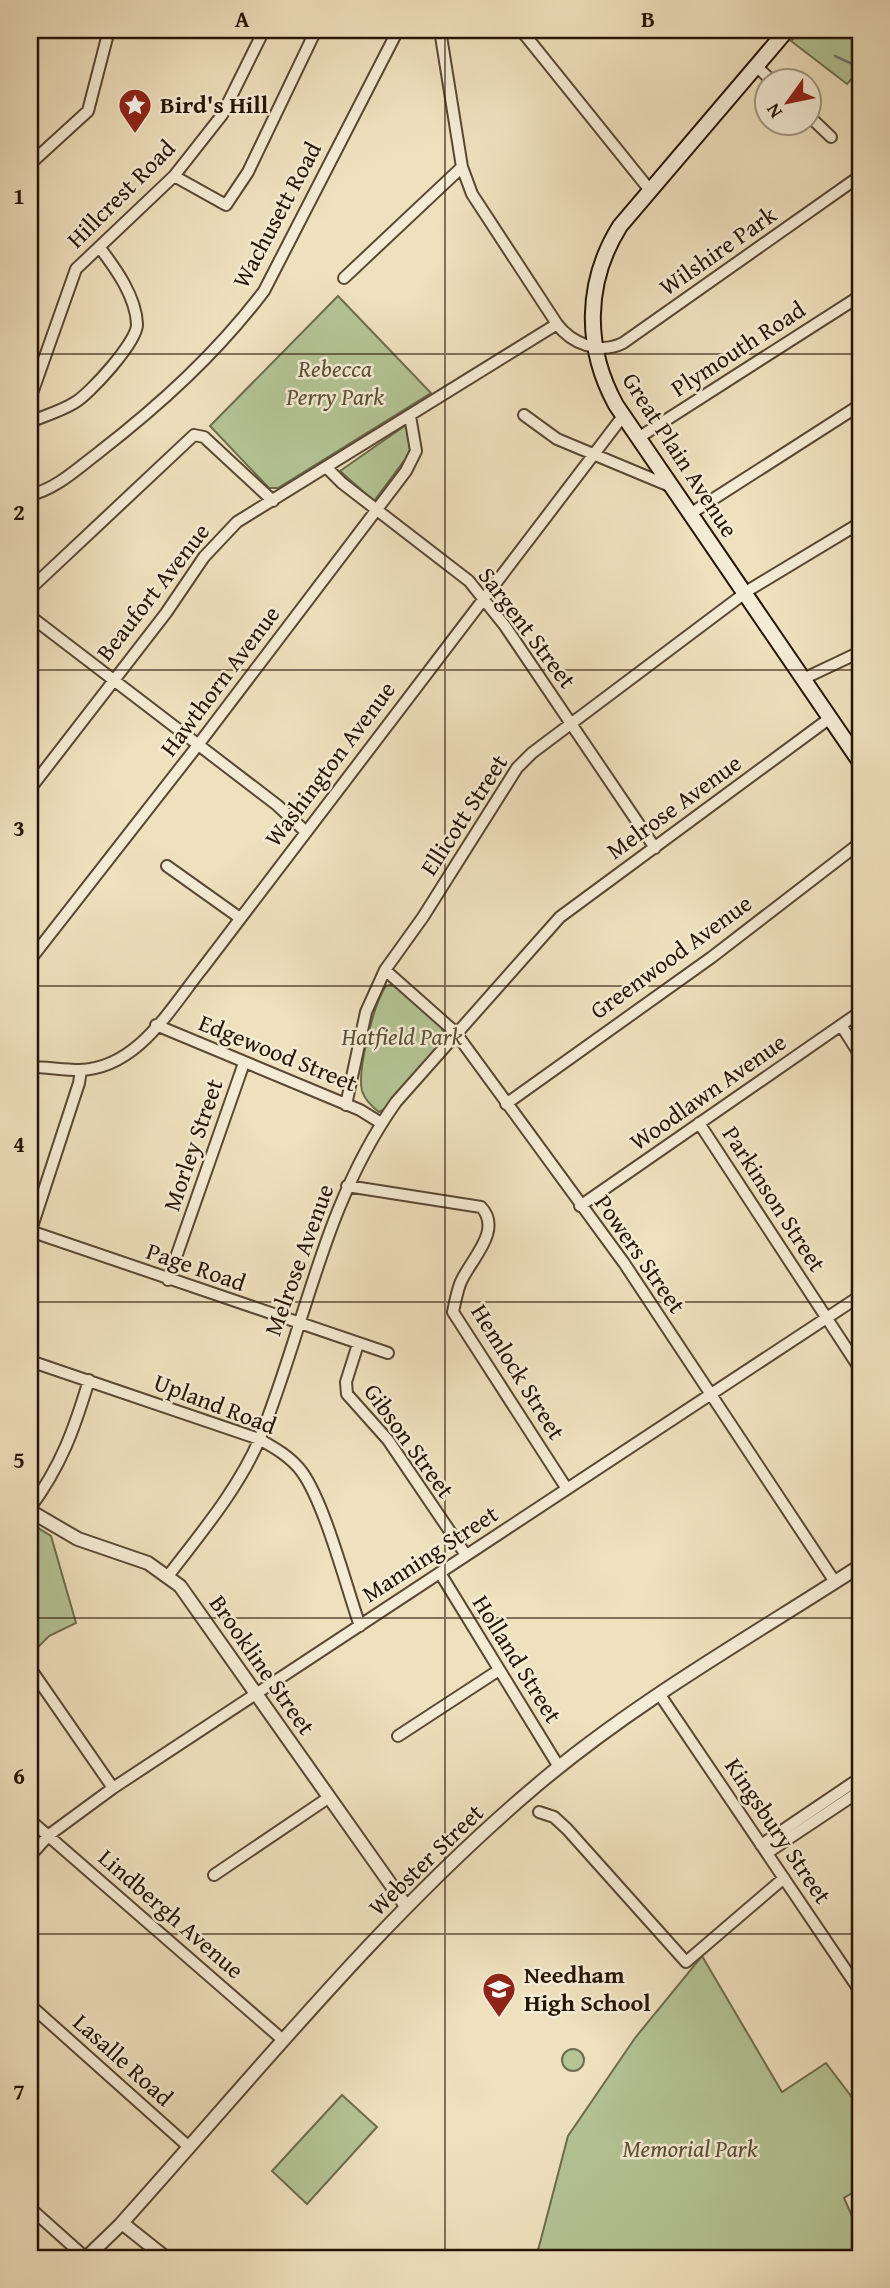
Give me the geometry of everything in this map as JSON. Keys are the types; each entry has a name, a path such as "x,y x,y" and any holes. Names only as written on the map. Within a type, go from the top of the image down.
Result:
{"main road":[{"name":"Great Plain Avenue","path":"756,66 787,30"},
{"name":"Great Plain Avenue","path":"754,68 620,226 599,268 592,313 594,346 602,376 622,416 860,762"}],"street":[{"path":"30,164 88,111 109,30"},
{"name":"Hillcrest Road","path":"30,399 76,269 174,176 222,115 264,30"},
{"path":"174,176 226,205 248,173 316,30"},
{"name":"Wachusett Road","path":"30,495 43,492 69,475 140,420 192,375 243,320 264,291 398,30"},
{"path":"440,30 462,167 472,194 557,324 573,341 594,346"},
{"path":"527,32 649,189"},
{"path":"824,130 831,137"},
{"path":"344,278 462,167"},
{"name":"Wilshire Park","path":"594,346 609,347 623,343 860,176"},
{"path":"30,422 76,402 123,353 137,330 134,305 115,268 100,248"},
{"name":"Plymouth Road","path":"638,438 860,296"},
{"name":"Beaufort Avenue","path":"30,789 166,613 223,534 557,324"},
{"path":"690,514 860,405"},
{"path":"524,415 557,439 671,487"},
{"name":"Hawthorn Avenue","path":"30,960 198,746 413,460 416,439 410,416"},
{"name":"Washington Avenue","path":"30,1067 81,1070 113,1063 138,1047 240,918 622,416"},
{"path":"30,589 194,435 204,437 273,501"},
{"name":"Sargent Street","path":"327,468 376,510 470,581 571,723 655,848"},
{"name":"Ellicott Street","path":"346,1105 366,1012 385,971 423,917 517,768 571,723 744,593 860,523"},
{"path":"30,616 277,805 305,831"},
{"path":"803,679 860,652"},
{"name":"Melrose Avenue","path":"169,1576 233,1487 259,1439 325,1239 347,1186 381,1123 455,1032 545,932 830,718"},
{"name":"Greenwood Avenue","path":"506,1104 712,957 860,843"},
{"path":"167,866 240,918"},
{"name":"Powers Street","path":"385,971 455,1032 624,1263 835,1582"},
{"name":"Woodlawn Avenue","path":"580,1206 860,1012"},
{"name":"Edgewood Street","path":"156,1025 360,1110 381,1123"},
{"path":"841,1025 860,1055"},
{"name":"Morley Street","path":"169,1280 244,1063"},
{"path":"30,1232 81,1070"},
{"name":"Parkinson Street","path":"699,1123 860,1369"},
{"name":"Hemlock Street","path":"347,1186 481,1207 487,1213 488,1227 481,1251 460,1281 453,1311 567,1489"},
{"name":"Page Road","path":"30,1232 388,1353"},
{"name":"Manning Street","path":"30,1856 49,1835 113,1788 860,1296"},
{"name":"Gibson Street","path":"358,1344 346,1382 347,1394 388,1440 466,1555"},
{"name":"Upland Road","path":"30,1360 259,1439 284,1454 302,1472 313,1493 359,1626"},
{"path":"30,1510 50,1481 72,1438 89,1380"},
{"name":"Brookline Street","path":"30,1510 78,1539 137,1558 169,1576 198,1608 328,1798 406,1906"},
{"name":"Webster Street","path":"86,2258 122,2223 283,2040 406,1906 481,1834 559,1766 660,1695 860,1566"},
{"name":"Holland Street","path":"440,1573 559,1766"},
{"path":"30,1668 113,1788"},
{"path":"398,1736 499,1670"},
{"name":"Kingsbury Street","path":"660,1695 860,1991"},
{"path":"764,1849 860,1778"},
{"path":"764,1849 860,1791"},
{"path":"214,1875 328,1798"},
{"path":"539,1812 554,1817 567,1829 686,1962 784,1878"},
{"name":"Lindbergh Avenue","path":"30,1821 283,2040"},
{"name":"Lasalle Road","path":"30,2004 189,2147"},
{"path":"30,2208 86,2258"},
{"path":"122,2223 166,2258"}],"green space":[{"path":"802,30 860,30 860,70 847,84 791,41"},
{"name":"Rebecca Perry Park","path":"338,296 431,393 278,488 269,488 210,426"},
{"path":"406,425 412,450 374,501 340,471"},
{"name":"Hatfield Park","path":"395,984 426,1008 439,1023 444,1039 387,1108 379,1112 369,1103 362,1091 362,1068 376,1007 386,986"},
{"path":"30,1523 51,1536 76,1623 49,1636 30,1655"},
{"name":"Memorial Park","path":"702,1956 782,2092 826,2063 851,2096 860,2090 860,2188 844,2198 860,2234 860,2258 536,2258 568,2136 635,2038"},
{"path":"573,2049 581,2052 584,2060 581,2068 573,2071 565,2068 562,2060 565,2052"},
{"path":"342,2095 377,2127 307,2204 272,2171"}],"waterway":[{"path":"835,56 850,63 860,61"}],"place":[{"name":"Bird's Hill","path":"135,135"},
{"name":"Needham High School","path":"499,2019"}]}
